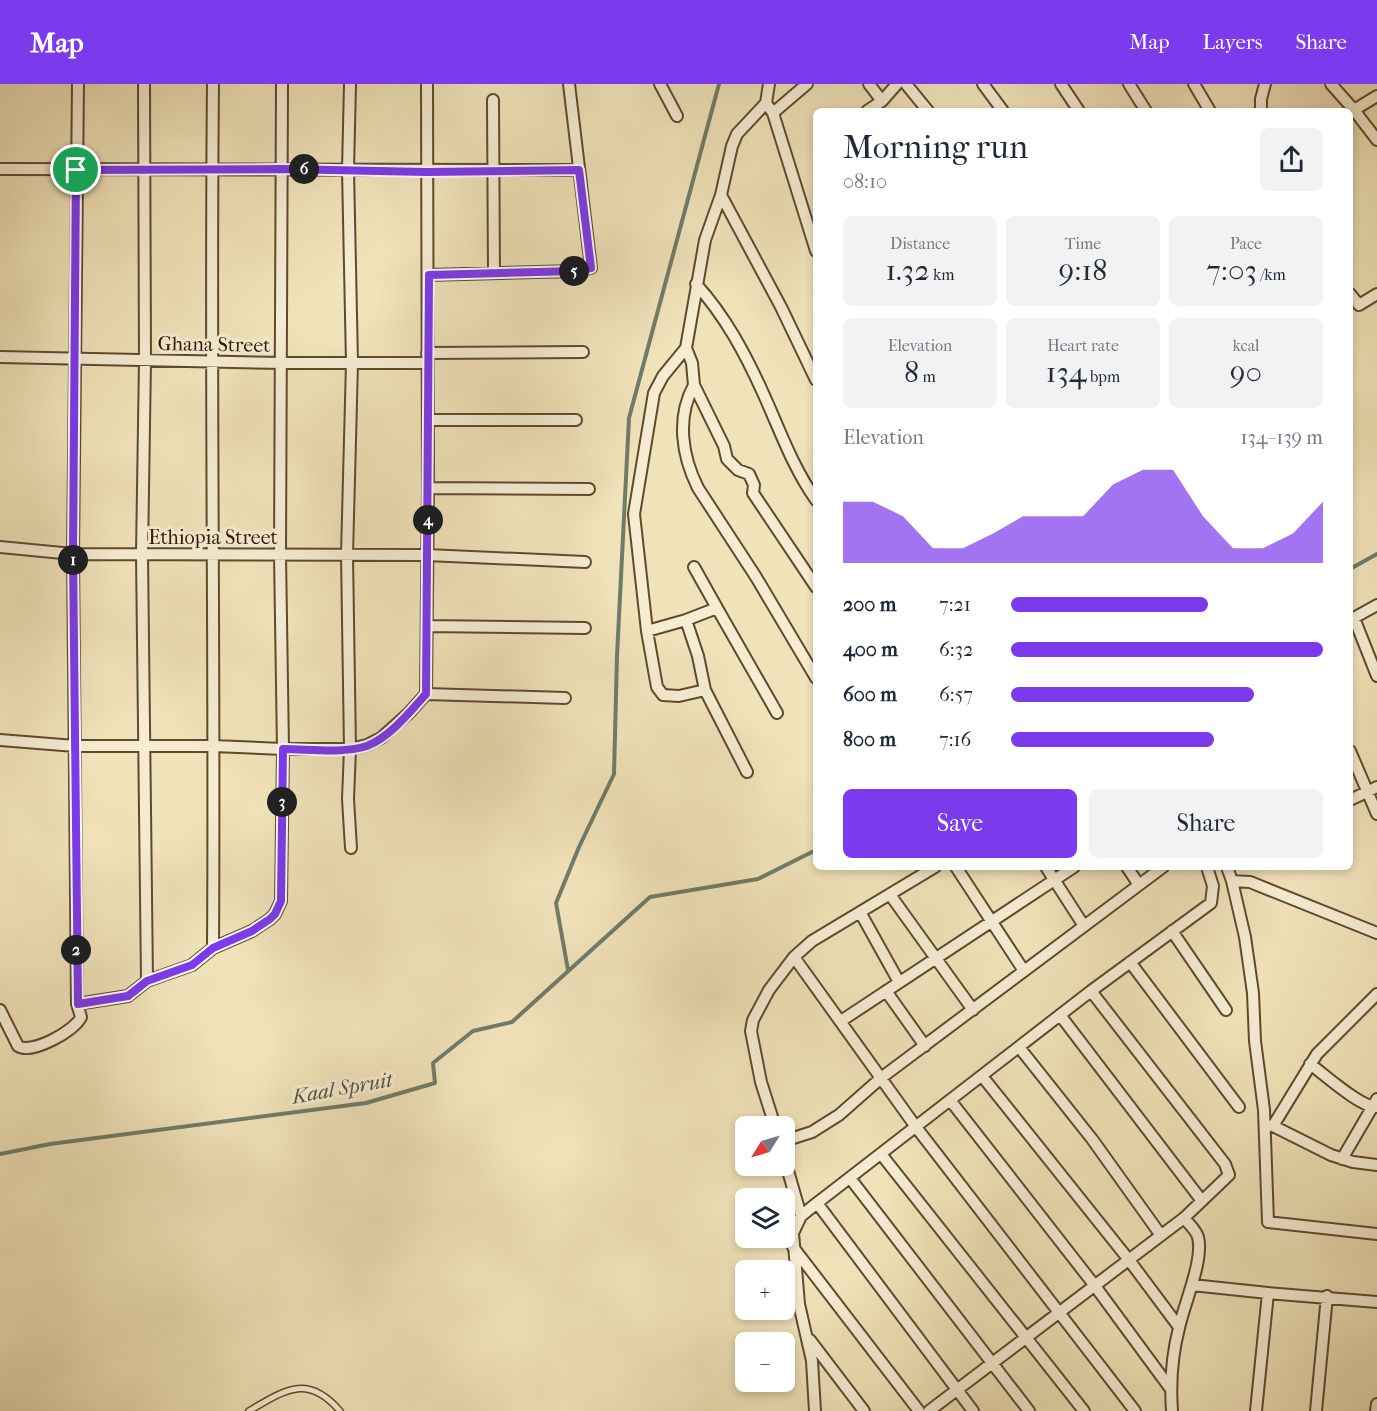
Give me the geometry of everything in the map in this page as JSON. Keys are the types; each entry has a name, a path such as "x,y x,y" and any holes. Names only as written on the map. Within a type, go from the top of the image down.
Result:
{"street":[{"path":"0,1010 18,1046 23,1049 29,1049 76,1025 81,1017 78,1004 73,554 78,84"},
{"path":"144,84 145,361 142,554 147,981"},
{"path":"213,84 211,361 213,948"},
{"path":"78,1004 128,996 147,981 192,965 213,948 252,931 270,919 281,901 283,749 280,555 282,84"},
{"path":"350,84 348,170 352,363 346,555 350,749 348,799 351,848"},
{"path":"0,740 75,746 350,749 367,745 381,738 426,694 429,275 426,172 427,84"},
{"path":"429,275 576,271 591,268 568,84"},
{"path":"660,84 677,116"},
{"path":"705,690 679,696 663,694 655,681 646,631 634,514 654,393 663,376 686,348 705,240 721,195 732,146 737,134 766,103 769,84"},
{"path":"773,113 807,84"},
{"path":"869,84 882,101"},
{"path":"872,108 882,101 897,84"},
{"path":"906,84 926,108"},
{"path":"983,84 1001,108"},
{"path":"1061,84 1076,108"},
{"path":"1129,84 1144,108"},
{"path":"1194,84 1208,108"},
{"path":"1331,84 1353,108"},
{"path":"1261,108 1262,86"},
{"path":"1353,121 1377,96"},
{"path":"493,100 494,273"},
{"path":"766,103 773,113 813,240"},
{"path":"1353,108 1377,140"},
{"path":"0,169 144,171 282,169 426,172 579,170"},
{"path":"721,195 813,374"},
{"path":"696,284 724,317 743,350 793,465 813,495"},
{"path":"1353,310 1377,294"},
{"path":"1353,298 1359,305"},
{"path":"686,348 692,363 694,385 724,446 727,459 738,470 749,474 754,485 753,493 813,583"},
{"name":"Ghana Street","path":"0,357 352,363 584,352"},
{"path":"694,385 688,396 684,416 683,448 691,473 698,489 756,577 813,673"},
{"path":"428,420 576,420"},
{"path":"428,488 589,489"},
{"name":"Ethiopia Street","path":"0,547 73,554 427,555 585,562"},
{"path":"694,567 777,713"},
{"path":"1353,618 1377,605"},
{"path":"646,631 686,620 717,608"},
{"path":"686,620 698,656 705,690 747,772"},
{"path":"1353,621 1377,676"},
{"path":"427,626 585,628"},
{"path":"426,694 565,698"},
{"path":"1353,756 1372,789 1377,814"},
{"path":"1353,798 1372,789"},
{"path":"772,1116 760,1082 751,1031 753,1020 769,990 794,957 812,941 891,896 930,870"},
{"path":"958,870 1024,971"},
{"path":"1048,870 1084,926"},
{"path":"841,1021 1069,870"},
{"path":"1129,870 1139,885"},
{"path":"795,1137 812,1132 839,1115 881,1078 1159,870"},
{"path":"795,1226 801,1216 817,1203 1091,991 1211,903 1213,886 1208,870"},
{"path":"1230,871 1250,882 1376,928"},
{"path":"1230,871 1248,956 1269,1125 1264,1168 1269,1222 1377,1234"},
{"path":"891,896 973,1010"},
{"path":"860,912 899,982"},
{"path":"1172,931 1226,1010"},
{"path":"794,957 916,1127 1135,1411"},
{"path":"1130,962 1239,1107"},
{"path":"886,991 925,1046"},
{"path":"929,1411 1184,1218 1227,1179 1228,1169 1091,991"},
{"path":"1269,1125 1317,1054 1377,994"},
{"path":"1060,1016 1202,1201"},
{"path":"1019,1047 1092,1139 1160,1234"},
{"path":"1310,1064 1375,1104 1342,1159"},
{"path":"982,1076 1129,1260 1179,1327"},
{"path":"950,1100 1095,1286 1170,1388"},
{"path":"1269,1125 1342,1159 1377,1165"},
{"path":"881,1154 1084,1411"},
{"path":"789,1176 801,1216"},
{"path":"850,1178 1029,1411"},
{"path":"817,1203 973,1411"},
{"path":"1172,1411 1170,1388 1179,1327 1192,1285 1198,1239 1195,1230 1184,1218"},
{"path":"793,1248 799,1304 812,1361 815,1411"},
{"path":"794,1248 919,1411"},
{"path":"1192,1285 1377,1302"},
{"path":"1256,1411 1268,1293"},
{"path":"1316,1411 1327,1296"},
{"path":"806,1336 864,1411"},
{"path":"1376,1411 1377,1404"}],"lane":[{"path":"249,1411 304,1386 322,1392 340,1411"}],"waterway":[{"path":"568,970 556,903 579,847 614,774 617,656 629,418 719,84"},
{"name":"Kaal Spruit","path":"1353,567 1377,554"},
{"name":"Kaal Spruit","path":"0,1154 50,1144 366,1103 435,1083 433,1063 473,1031 512,1022 650,897 758,879 813,852"}],"route":[{"path":"282,169 554,172 579,170 591,268 576,271 429,275 426,694 394,727 381,738 367,745 350,749 283,749 281,901 270,919 252,931 213,948 192,965 147,981 128,996 78,1004 75,940 73,554 76,170 282,169"}]}
